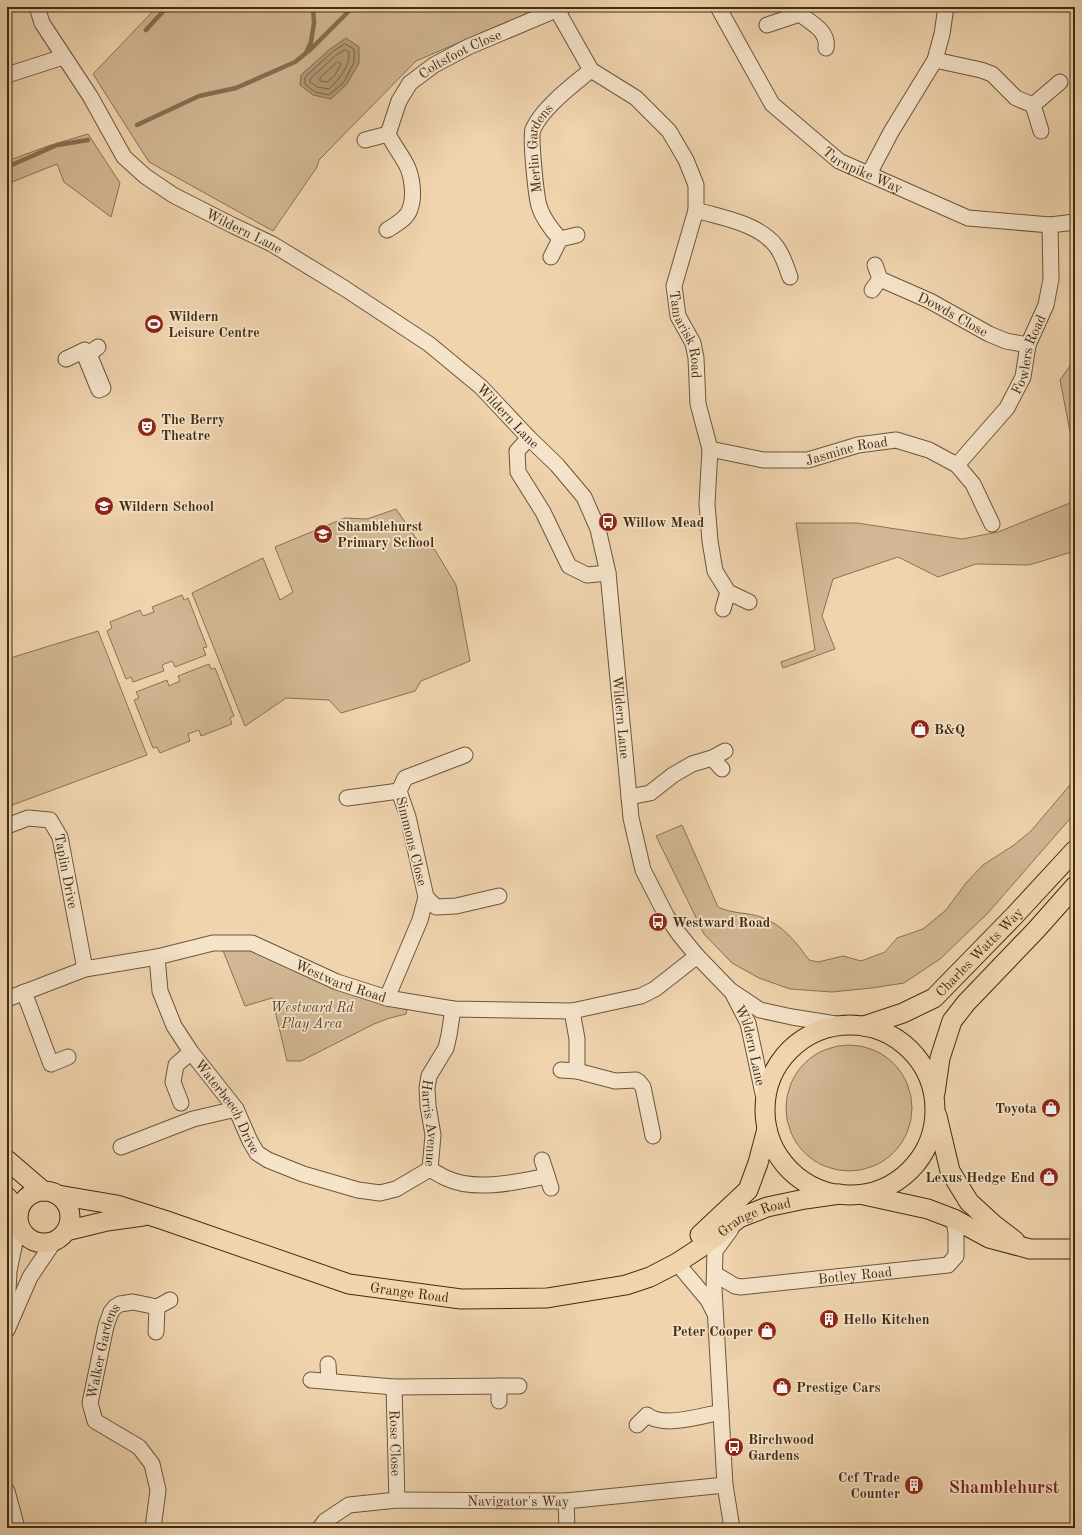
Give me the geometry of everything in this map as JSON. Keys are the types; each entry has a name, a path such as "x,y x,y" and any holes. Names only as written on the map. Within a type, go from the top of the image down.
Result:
{"main road":[{"name":"Charles Watts Way","path":"864,1026 903,1013 934,998 1015,915 1075,850"},
{"name":"Charles Watts Way","path":"849,1194 878,1190 897,1181 913,1168 925,1151 933,1132 940,1058 952,1022 966,1003 1036,930 1075,886"},
{"path":"1023,1247 993,1224 969,1202 950,1171 926,1071 911,1050 889,1034 864,1026 842,1025 819,1031 798,1042 782,1060 770,1080 765,1103 767,1129 777,1153 794,1173 815,1187 928,1208 954,1218 989,1238 1030,1249 1075,1249"},
{"name":"Grange Road","path":"677,1263 703,1232 748,1190 758,1163 767,1129"},
{"path":"7,1160 50,1193 64,1201 68,1208 70,1215 69,1223 61,1236 40,1243 26,1236 21,1230 15,1210 28,1197 35,1193 50,1193"},
{"name":"Grange Road","path":"50,1193 117,1205 349,1284 461,1299 547,1298 626,1285 650,1277 677,1263 706,1244 739,1218 767,1207 805,1199 849,1194"},
{"name":"Grange Road","path":"61,1236 107,1221 147,1215"}],"street":[{"name":"Wildern Lane","path":"37,7 42,23 101,113 124,157 145,176 180,198 272,244 344,288 429,344 481,386 529,438 557,465 584,497 598,529 608,573 631,818 643,870 667,917 697,956 730,990 760,1010 842,1025"},
{"name":"Turnpike Way","path":"718,7 772,104 839,161 968,218 1050,224 1075,222"},
{"path":"869,174 891,132 935,60 942,34 946,7"},
{"name":"Tamarisk Road","path":"560,8 591,70 636,98 669,131 686,160 696,185 696,210 674,286 678,316 693,343 696,358 698,404 710,449 707,504 710,541 715,571 728,592"},
{"name":"Coltsfoot Close","path":"388,134 399,101 410,83 434,65 468,47 560,8"},
{"path":"767,25 800,11 821,30 826,48"},
{"path":"7,75 63,56"},
{"path":"935,60 981,70 992,74 1016,98 1033,106 1041,131"},
{"name":"Merlin Gardens","path":"560,239 548,226 539,206 532,148 533,130 544,113 565,91 591,70"},
{"path":"1033,106 1060,82"},
{"path":"365,140 388,134 406,164 411,179 412,197 410,210 398,224 388,230"},
{"path":"696,210 747,225 779,245 790,277"},
{"name":"Fowlers Road","path":"957,465 1007,408 1023,377 1028,345 1046,305 1051,278 1050,224"},
{"path":"551,257 560,239 577,235"},
{"name":"Dowds Close","path":"876,278 930,301 989,334 1006,341 1028,345"},
{"path":"66,359 86,349"},
{"path":"529,438 517,451 518,472 542,512 569,566 587,575 608,573"},
{"name":"Jasmine Road","path":"710,449 763,460 808,460 858,445 896,440 929,450 957,465 973,484 992,524"},
{"path":"723,609 728,592 749,602"},
{"path":"629,798 650,793 673,775 692,764 718,754 722,769"},
{"name":"Simmons Close","path":"387,998 420,920 426,897 408,817 399,791 405,778 465,755"},
{"path":"347,798 399,791"},
{"name":"Taplin Drive","path":"7,826 28,818 50,820 60,837 84,969"},
{"name":"Simmons Close","path":"426,897 436,907 456,906 499,896"},
{"name":"Westward Road","path":"7,999 84,969 157,957 213,943 252,942 337,982 387,998 453,1009 572,1011 641,996 655,989 697,956"},
{"name":"Waterbeech Drive","path":"157,957 160,990 174,1026 191,1052 236,1109 257,1153 268,1160 303,1174 358,1190 380,1193 396,1189 430,1169"},
{"name":"Wildern Lane","path":"730,990 748,1022 765,1103"},
{"path":"24,992 51,1064 68,1057"},
{"name":"Harris Avenue","path":"453,1009 446,1048 429,1076 427,1088 428,1106 433,1135 430,1169 447,1179 465,1184 500,1185 549,1182 542,1160"},
{"path":"572,1011 577,1039 576,1071"},
{"path":"180,1103 173,1082 176,1065 191,1052"},
{"path":"561,1070 576,1071 616,1081 632,1079 639,1082 643,1087 653,1136"},
{"path":"120,1147 193,1119 236,1109"},
{"path":"7,1311 15,1210"},
{"path":"732,1528 726,1485 714,1288 715,1252 739,1218"},
{"name":"Botley Road","path":"715,1274 735,1286 741,1287 948,1264 956,1256 954,1218"},
{"path":"7,1330 30,1277 61,1236"},
{"path":"677,1263 708,1300 716,1318"},
{"path":"156,1332 157,1307 170,1300"},
{"name":"Walker Gardens","path":"153,1528 158,1490 152,1464 138,1446 95,1421 90,1403 106,1326 111,1312 120,1304 132,1302 157,1307"},
{"path":"328,1364 329,1381"},
{"path":"311,1380 394,1387 519,1386"},
{"path":"499,1386 499,1401"},
{"name":"Rose Close","path":"394,1387 398,1500"},
{"path":"642,1414 653,1420 674,1421 721,1412"},
{"name":"Navigator's Way","path":"320,1528 325,1521 350,1505 398,1500 566,1501 726,1485"},
{"path":"7,1491 18,1528"},
{"path":"566,1501 567,1528"}],"green space":[{"path":"157,7 542,7 416,61 319,160 317,167 273,231 149,162 93,74"},
{"path":"88,134 120,183 111,217 64,182 57,164 7,184 7,161 48,146"},
{"path":"1075,359 1075,457 1060,380"},
{"path":"1075,501 1075,551 1029,565 976,564 938,577 898,557 833,579 822,616 835,649 783,668 781,662 815,650 796,523 857,523 962,539 998,532"},
{"path":"396,509 418,541 435,550 456,585 470,661 421,681 415,691 341,713 329,700 286,698 245,726 192,593 263,558 280,600 293,592 275,547 345,518 367,519"},
{"path":"182,595 184,600 188,598 207,647 203,648 206,655 175,667 172,661 162,665 164,671 133,682 131,677 126,679 107,631 112,628 110,622 140,610 143,616 154,612 152,607"},
{"path":"98,631 147,755 7,807 7,659"},
{"path":"209,664 211,669 215,668 234,716 230,718 232,724 201,736 199,730 188,734 190,741 160,753 157,747 153,748 134,700 139,698 136,692 167,680 169,686 180,681 178,676"},
{"path":"1075,779 1075,813 987,914 940,959 904,983 872,988 832,992 790,989 759,978 732,963 704,934 656,836 682,825 718,907 729,911 756,915 776,924 799,947 809,960 818,962 843,956 861,961 885,952 897,938 923,929 946,910 966,883 983,865 1014,845 1031,831"},
{"name":"Westward Rd Play Area","path":"222,948 246,948 382,1003 407,1010 406,1014 374,1024 301,1061 287,1061 272,998 245,1006"},
{"path":"855,1045 879,1052 894,1063 905,1078 911,1096 911,1120 905,1138 894,1153 879,1164 861,1170 843,1171 819,1164 804,1153 793,1138 787,1120 786,1102 793,1078 804,1063 819,1052 837,1046"}],"water":[{"path":"346,38 359,47 359,63 347,84 331,99 313,95 300,85 301,75 330,49"}],"waterway":[{"path":"146,30 167,7"},
{"path":"137,125 199,96 236,88 295,62 306,53 311,42 314,23 313,7"},
{"path":"309,51 353,7"},
{"path":"7,167 57,145 88,140"}],"place":[{"name":"Wildern Leisure Centre","path":"154,324"},
{"name":"The Berry Theatre","path":"147,427"},
{"name":"Wildern School","path":"104,506"},
{"name":"Willow Mead","path":"608,522"},
{"name":"Shamblehurst Primary School","path":"323,534"},
{"name":"B&Q","path":"920,729"},
{"name":"Westward Road","path":"658,922"},
{"name":"Toyota","path":"1051,1108"},
{"name":"Lexus Hedge End","path":"1049,1177"},
{"name":"Hello Kitchen","path":"829,1319"},
{"name":"Peter Cooper","path":"767,1331"},
{"name":"Prestige Cars","path":"782,1387"},
{"name":"Birchwood Gardens","path":"734,1447"},
{"name":"Ccf Trade Counter","path":"914,1485"}],"district":[{"name":"Shamblehurst","path":"1004,1487"}]}
